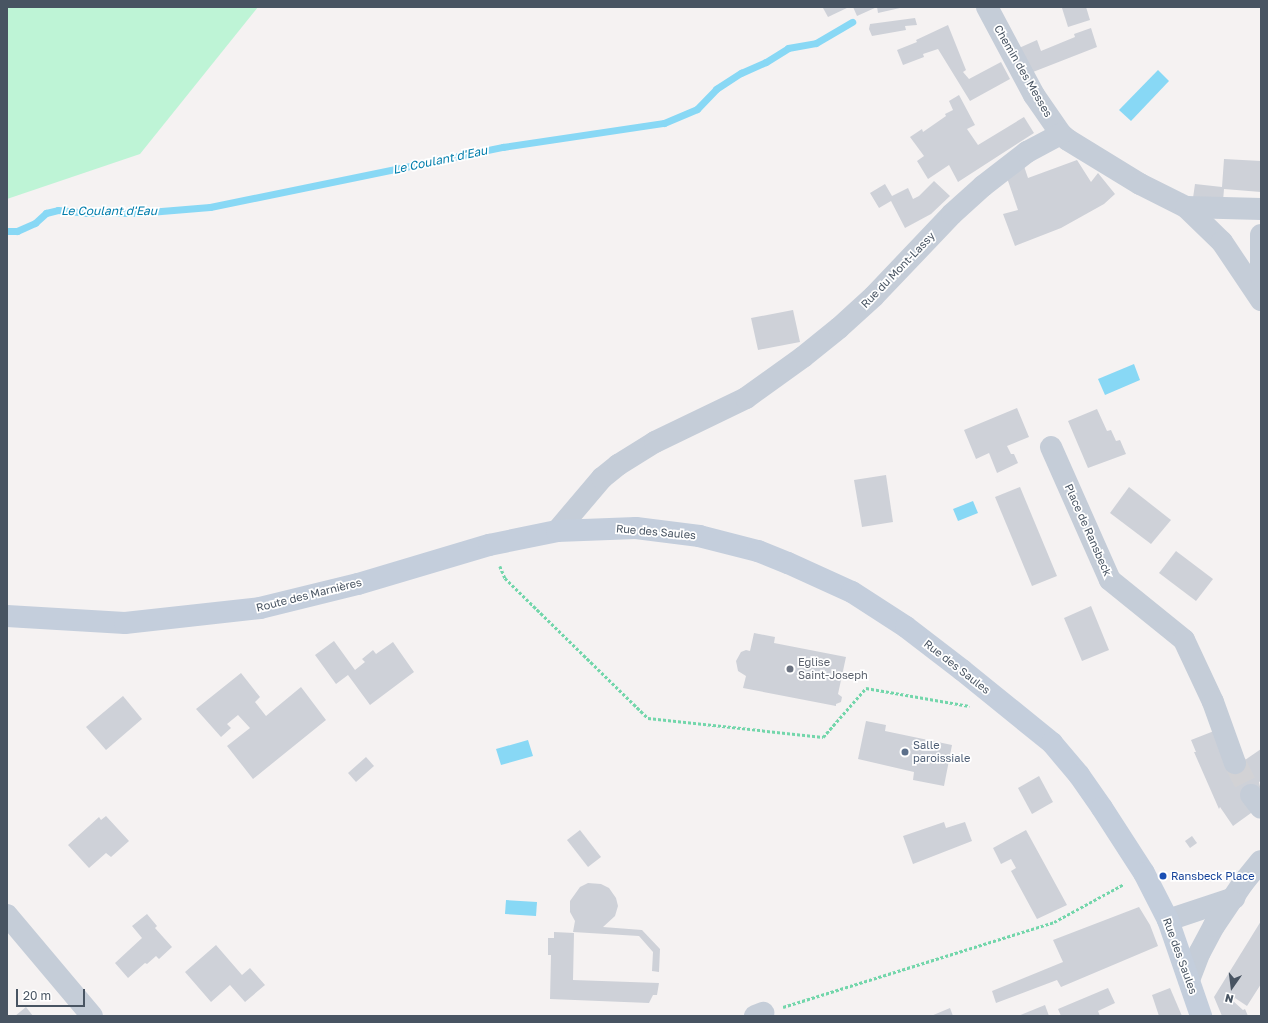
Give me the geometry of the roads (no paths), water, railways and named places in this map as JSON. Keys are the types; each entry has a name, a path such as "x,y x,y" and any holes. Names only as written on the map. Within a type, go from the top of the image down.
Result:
{"street":[{"name":"Chemin des Messes","path":"987,7 1034,95 1061,134"},
{"path":"1061,134 1090,154 1140,184 1186,207 1222,242 1261,300"},
{"name":"Rue du Mont-Lassy","path":"557,531 602,478 618,465 655,442 746,398 803,357 839,328 874,296 952,214 983,186 1027,152 1061,134"},
{"path":"1186,207 1261,209"},
{"path":"1261,234 1261,276"},
{"name":"Place de Ransbeck","path":"1051,447 1110,580 1184,640 1213,702 1236,763"},
{"name":"Rue des Saules","path":"557,531 636,528 699,536 758,551 788,562 852,592 906,627 1052,743 1079,775 1144,873 1168,920 1201,1016"},
{"name":"Route des Marnières","path":"7,616 125,623 260,608 358,584 489,545 557,531"},
{"path":"1189,980 1200,952 1214,926 1246,890 1261,861"},
{"path":"1168,920 1246,890"},
{"path":"7,915 92,1016"}],"water":[{"path":"1158,70 1169,81 1131,121 1119,110"},
{"path":"1134,364 1140,380 1105,395 1098,379"},
{"path":"973,501 978,513 958,521 953,509"},
{"path":"528,740 533,756 501,765 496,749"},
{"path":"506,900 537,902 536,916 505,914"}],"waterway":[{"name":"Le Coulant d'Eau","path":"7,231 17,231 35,223 46,213 58,210 87,213 137,213 210,207 503,147 664,123 697,109 716,89 741,73 766,62 788,48 816,43 852,22"}],"tunnel":[{"path":"1235,763 1251,795"}],"place":[{"name":"Eglise Saint-Joseph","path":"790,669"},
{"name":"Salle paroissiale","path":"905,752"},
{"name":"Ransbeck Place","path":"1163,876"}]}
